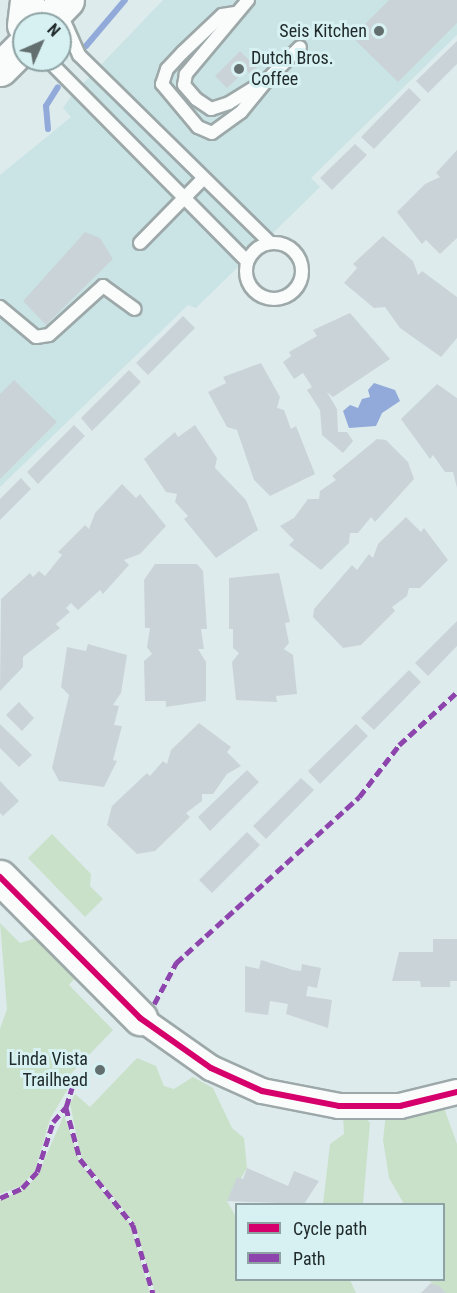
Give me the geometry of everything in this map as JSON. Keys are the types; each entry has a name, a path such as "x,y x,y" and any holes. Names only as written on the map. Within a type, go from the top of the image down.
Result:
{"main road":[{"path":"0,69 12,57"},
{"path":"0,877 140,1018"}],"street":[{"path":"140,1018 211,1068 262,1091 339,1106 400,1106 457,1092"}],"lane":[{"path":"248,0 235,13 232,26 186,74 184,85 211,109 268,79"},
{"path":"57,11 79,55 270,243 288,246 301,261 302,279 291,294 273,300 255,292 247,278 247,261 60,72"},
{"path":"235,13 222,15 182,53 167,69 162,84 198,126 212,133 241,112 268,79 300,47"},
{"path":"141,243 203,179"},
{"path":"247,261 270,243"},
{"path":"0,307 36,337 49,335 103,286 135,309"}],"shaded area":[{"path":"163,0 457,0 457,35 311,178 320,187 196,308 188,305 0,487 0,175 71,117 63,108 72,95"}],"green space":[{"path":"52,834 91,874 90,886 103,899 85,917 28,858"},
{"path":"0,923 20,943 45,935 81,971 69,985 113,1030 63,1082 69,1087 50,1119 35,1171 21,1186 0,1194 0,1029 7,1009"},
{"path":"137,1058 156,1066 164,1086 174,1089 193,1077 213,1088 232,1128 244,1138 247,1168 227,1201 235,1215 235,1281 350,1281 356,1293 155,1293 134,1223 81,1157 70,1104 75,1094 90,1107"},
{"path":"443,1105 457,1144 457,1293 446,1293 429,1281 445,1281 445,1203 403,1203 389,1178 383,1140 386,1113"},
{"path":"64,1115 81,1165 130,1223 150,1293 0,1293 0,1200 27,1187 38,1174"},
{"path":"343,1115 364,1116 370,1123 363,1203 323,1203 330,1144 344,1134"}],"water":[{"path":"374,383 395,390 400,401 382,413 376,426 349,428 343,411 350,405 358,408 362,399 370,397 368,390"}],"building":[{"path":"389,0 457,0 457,23 398,82 352,37"},
{"path":"457,41 457,64 428,93 416,81"},
{"name":"Dutch Bros. Coffee","path":"240,51 257,68 250,74 246,70 227,88 215,76"},
{"path":"409,88 421,100 374,149 361,137"},
{"path":"355,144 367,155 332,190 320,178"},
{"path":"457,150 457,238 440,254 426,240 422,244 397,212 425,184 440,177 436,173"},
{"path":"85,232 100,238 113,259 46,325 23,301"},
{"path":"383,236 413,261 418,275 422,271 457,297 457,338 441,357 400,328 385,307 374,308 344,283 357,268 353,264"},
{"path":"350,313 390,359 333,397 327,392 337,409 338,432 347,432 353,441 343,453 322,435 320,410 307,390 312,387 303,373 294,379 283,362 291,356 289,352 317,336 313,330"},
{"path":"183,316 195,328 148,375 136,363"},
{"path":"261,363 280,397 277,408 284,410 291,429 296,426 315,474 270,496 254,480 237,430 227,427 208,392 226,383 223,377"},
{"path":"129,370 141,382 92,431 81,418"},
{"path":"14,380 57,422 0,479 0,394"},
{"path":"437,384 457,398 457,488 453,472 445,472 433,455 430,459 401,419"},
{"path":"74,425 85,436 38,484 27,472"},
{"path":"195,425 217,458 215,468 246,500 258,530 216,558 184,519 188,516 175,502 177,494 166,492 144,459 175,432 178,437"},
{"path":"377,439 386,440 408,462 414,479 375,522 371,517 358,533 350,533 349,543 321,570 289,545 294,540 280,526 294,518 308,499 319,499 320,491 336,480 332,476"},
{"path":"21,478 31,489 0,520 0,499"},
{"path":"122,484 136,498 140,494 166,526 140,554 124,560 129,565 103,594 100,590 78,610 71,603 66,608 70,612 56,624 60,628 23,657 23,667 0,691 1,599 30,573 33,577 39,571 45,576 62,555 58,552 85,525 89,529 95,513"},
{"path":"406,517 421,532 424,528 448,560 420,588 409,588 407,596 392,607 395,611 361,645 343,648 313,617 314,609 352,565 357,570 369,554 373,558 378,544"},
{"path":"155,564 197,564 203,571 207,629 201,629 204,649 198,649 206,662 206,701 166,707 166,701 145,701 144,661 152,654 147,647 150,628 145,628 144,580"},
{"path":"279,573 290,622 285,623 289,643 284,649 293,655 297,694 276,696 277,702 236,700 232,662 239,653 233,648 233,629 229,629 229,578"},
{"path":"457,621 457,646 428,676 415,663"},
{"path":"88,644 127,655 121,693 113,705 119,706 114,725 122,726 113,760 117,761 104,787 59,781 52,768 69,695 61,687 67,647 86,651"},
{"path":"409,670 421,682 374,730 361,718"},
{"path":"19,702 34,718 22,731 6,715"},
{"path":"199,723 231,747 227,752 241,766 227,774 213,794 202,794 202,801 186,813 190,817 155,851 137,854 107,825 112,806 147,773 150,776 163,761 167,764 171,750"},
{"path":"0,724 32,755 19,767 0,748"},
{"path":"356,724 368,736 320,784 308,771"},
{"path":"247,770 259,782 210,831 198,817"},
{"path":"301,778 314,790 266,839 253,826"},
{"path":"0,781 19,801 3,816 0,813"},
{"path":"247,832 260,845 212,893 199,880"},
{"path":"433,939 457,939 457,981 450,981 450,987 421,987 420,981 392,981 399,952 433,952"},
{"path":"261,960 293,970 301,971 302,964 321,968 317,988 308,986 306,996 332,1000 328,1028 286,1014 288,1004 270,1001 268,1015 245,1012 245,966 259,969"},
{"path":"247,1168 288,1186 294,1171 319,1181 305,1203 227,1201 237,1177 243,1179"},
{"path":"431,1283 439,1286 446,1293 421,1293"}],"waterway":[{"path":"86,46 125,0"},
{"path":"48,129 46,106 58,87"}],"marked path":[{"path":"154,1004 176,963 359,797 399,745 457,692"},
{"path":"0,1198 22,1188 37,1172 53,1122 66,1107 72,1087"},
{"path":"66,1107 80,1159 133,1225 153,1293"}],"cycle path":[{"path":"0,877 140,1018 211,1068 262,1091 339,1106 400,1106 457,1092"}],"place":[{"name":"Seis Kitchen","path":"379,31"},
{"name":"Dutch Bros. Coffee","path":"239,69"},
{"name":"Linda Vista Trailhead","path":"100,1070"}]}
